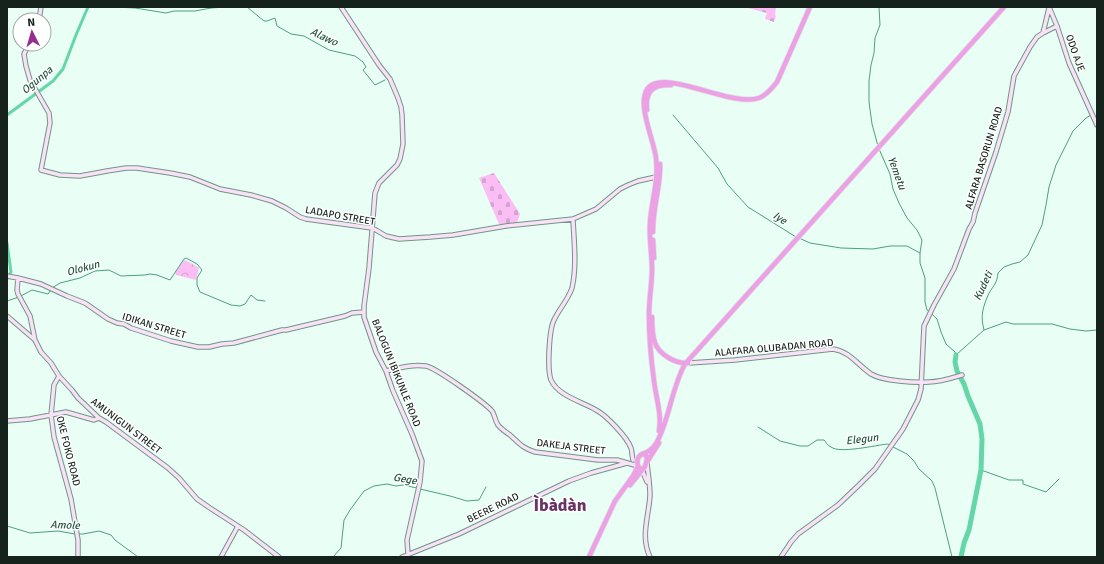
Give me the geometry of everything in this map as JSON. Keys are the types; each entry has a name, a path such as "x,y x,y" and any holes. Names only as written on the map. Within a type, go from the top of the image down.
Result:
{"highway":[{"path":"640,468 645,467 655,451 658,440 660,416 652,366 651,319 655,271 650,216 656,187 657,168 655,150 644,105 645,94 647,89 655,84 665,82 678,84 735,101 748,103 759,101 775,90 811,7"},
{"path":"641,454 652,449 667,424 687,363 1005,7"},
{"path":"651,232 660,171 658,149 647,111 648,96 656,87 666,85 678,86 709,93"},
{"path":"651,319 654,340 658,349 673,360 687,363"},
{"path":"641,454 646,455 647,462"},
{"path":"589,557 609,516 640,468 641,454"},
{"path":"592,557 609,516"}],"street":[{"name":"BALOGUN IBIKUNLE ROAD","path":"341,7 390,79 398,98 402,115 403,144 400,159 397,165 376,188 364,317 376,352 386,371 422,461 419,490 408,532 408,554"},
{"name":"ODO AJE","path":"1049,8 1057,26 1069,64 1097,125"},
{"name":"ODO AJE","path":"1044,33 1049,8"},
{"name":"ALFARA BASORUN ROAD","path":"922,382 924,326 954,269 973,222 1008,112 1014,76 1030,47 1037,38 1057,26"},
{"name":"LADAPO STREET","path":"25,52 26,66 30,80 48,112 50,123 41,170 60,175 80,176 126,168 170,173 190,177 220,189 272,201 286,208 300,218 372,228 386,236 399,238 453,235 509,226 572,219 596,209 624,187 638,181 656,177"},
{"path":"572,219 575,257 574,274 566,302 554,319 552,325 549,358 551,378 555,386 577,401 597,410 623,436 631,448 641,454"},
{"path":"9,276 18,278"},
{"name":"IDIKAN STREET","path":"18,278 42,284 67,296 85,302 100,314 117,323 124,324 131,328 171,341 198,347 209,348 222,344 234,343 348,314 364,312"},
{"name":"AMUNIGUN STREET","path":"18,278 16,290 30,316 34,340 59,376 78,398 99,418 110,424 179,478 197,499 238,526 279,557"},
{"path":"7,316 34,340"},
{"name":"ALAFARA OLUBADAN ROAD","path":"687,363 735,360 833,349 842,351 876,376 893,380 930,382 962,375"},
{"name":"DAKEJA STREET","path":"386,371 410,366 428,367 434,369 491,410 500,427 518,444 529,450 598,460 617,460 628,463"},
{"name":"OKE FOKO ROAD","path":"59,376 54,385 51,415 54,437 70,491 77,534 78,557"},
{"path":"781,557 798,534 838,505 875,469 903,429 918,400 922,382"},
{"path":"7,421 66,412 94,420 99,418"},
{"path":"631,448 632,460"},
{"path":"628,463 641,454"},
{"path":"647,462 650,495 645,530 646,543 650,557"},
{"path":"628,463 640,468 649,485"},
{"name":"BEERE ROAD","path":"402,557 459,534 538,494 569,481 586,474 628,463"},
{"path":"221,557 238,526"}],"green space":[{"path":"776,7 774,22 765,19 767,13 748,8"},
{"path":"494,173 520,214 517,223 499,224 479,178"},
{"path":"184,260 199,268 196,280 176,275 175,273"}],"waterway":[{"name":"Ogunpa","path":"7,115 53,81 63,69 88,7"},
{"name":"Alawo","path":"116,7 135,8 166,13 225,7"},
{"name":"Alawo","path":"247,7 264,21 275,18 277,26 291,34 304,36 329,50 355,56 363,62 366,67 363,70 375,85 385,80"},
{"name":"Yemetu","path":"878,146 872,124 869,102 869,81 875,38 880,25 879,7"},
{"name":"Iye","path":"673,115 718,168 727,184 748,207 796,237"},
{"name":"Kudeti","path":"984,330 982,315 989,293 996,282 998,273 1004,267 1020,262 1028,255 1042,225 1049,187 1056,165 1073,131 1091,115"},
{"name":"Yemetu","path":"879,149 890,174 893,189 899,203 922,240 920,263 925,278 925,302 927,310 930,312"},
{"name":"Iye","path":"799,238 810,243 841,248 873,249 890,246 907,246 920,253"},
{"name":"Ogunpa","path":"7,243 11,272 7,279"},
{"name":"Olokun","path":"52,288 60,283 80,278 95,271 109,270 121,276 150,274 170,280 186,258 197,264 202,270 197,278 197,285 200,292 231,305 240,306 245,304 251,295 257,300 265,301"},
{"name":"Olokun","path":"7,301 32,290 48,294 51,290"},
{"path":"932,314 937,319 946,344 955,352 956,355 984,330 1006,322 1013,324 1052,324 1070,329 1086,331 1097,330"},
{"name":"Kudeti","path":"956,355 955,362 957,371 964,384 980,424 982,439 981,470 969,530 961,557"},
{"name":"Elegun","path":"758,427 780,441 800,446 808,446 817,440 824,440 828,445 842,450 888,444 890,445"},
{"name":"Elegun","path":"893,447 907,454 919,469 932,481 952,557"},
{"path":"981,470 1009,480 1023,480 1023,484 1046,492 1059,479"},
{"name":"Gege","path":"333,557 341,548 344,520 364,491 374,486 387,484 417,488"},
{"name":"Gege","path":"420,489 467,501 479,500 486,487"},
{"name":"Amole","path":"7,526 30,533 58,531 75,534"},
{"name":"Amole","path":"78,534 99,531 111,535 115,540 138,557"}],"district":[{"name":"Ìbàdàn","path":"560,505"}]}
